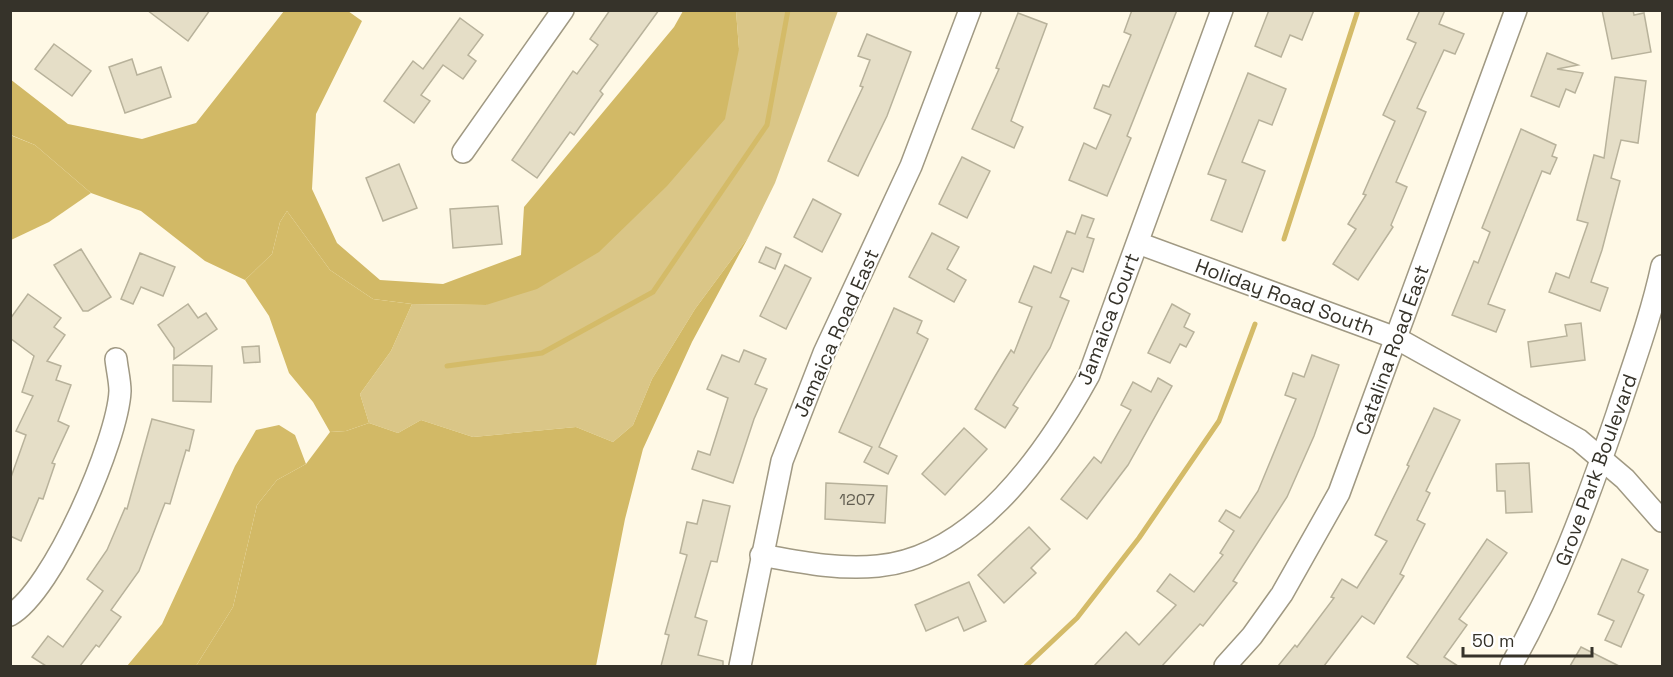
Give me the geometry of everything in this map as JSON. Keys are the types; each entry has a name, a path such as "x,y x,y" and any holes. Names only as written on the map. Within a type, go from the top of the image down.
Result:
{"street":[{"path":"463,152 563,10"},
{"name":"Jamaica Road East","path":"740,666 782,460 798,416 910,166 970,10"},
{"name":"Jamaica Court","path":"761,555 840,568 880,566 915,559 948,542 976,521 1011,489 1066,416 1089,375 1222,10"},
{"name":"Catalina Road East","path":"1225,666 1252,636 1282,594 1339,493 1516,10"},
{"name":"Holiday Road South","path":"1138,243 1396,338 1580,440 1625,479 1662,521"},
{"name":"Grove Park Boulevard","path":"1511,666 1557,576 1602,459 1653,307 1662,266"},
{"path":"10,615 30,600 38,589 64,546 90,490 115,419 120,391 116,359"}],"shaded area":[{"path":"284,11 348,11 362,21 316,114 312,189 337,243 380,280 443,284 521,255 524,207 674,27 683,11 736,11 739,49 725,119 667,186 599,252 537,289 486,305 412,304 373,299 330,270 287,211 280,222 272,254 245,280 205,261 141,211 91,193 35,145 11,135 10,79 68,124 142,139 196,123"},
{"path":"736,11 838,11 775,183 749,236 695,309 652,379 633,425 613,442 576,427 473,437 421,420 398,433 369,423 360,394 391,351 412,304 486,305 739,49"},
{"path":"10,135 35,145 91,193 49,222 11,240"},
{"path":"287,211 330,270 373,299 412,304 391,351 360,394 369,423 346,431 330,432 313,402 289,373 269,316 245,280 272,254 280,222"},
{"path":"749,236 692,342 643,449 625,519 596,666 196,666 233,607 257,505 277,480 306,464 330,432 346,431 369,423 398,433 421,420 473,437 576,427 613,442 633,425 652,379 695,309"},
{"path":"279,425 295,435 306,464 277,480 257,505 233,607 196,666 127,666 162,624 235,466 256,430"}],"building":[{"path":"147,10 210,10 188,41"},
{"path":"610,10 659,10 600,91 603,94 574,135 570,132 537,178 512,160 573,71 577,74 598,45 590,39"},
{"path":"1132,10 1177,10 1127,136 1131,138 1107,196 1069,180 1084,143 1096,149 1111,115 1094,108 1103,85 1109,87 1131,35 1124,32"},
{"path":"1269,10 1314,10 1302,40 1290,35 1281,57 1255,46"},
{"path":"1420,10 1445,10 1439,24 1464,34 1455,54 1444,50 1417,108 1426,112 1396,182 1407,187 1391,225 1393,227 1358,280 1333,264 1356,229 1348,224 1366,195 1363,194 1395,121 1383,115 1416,43 1407,39"},
{"path":"1602,10 1633,10 1634,15 1644,13 1651,52 1612,59"},
{"path":"1018,13 1047,24 1011,121 1023,127 1014,148 972,129 999,69 996,68"},
{"path":"460,18 483,35 468,55 476,61 463,79 443,65 421,95 430,101 414,123 384,101 413,61 423,69"},
{"path":"867,34 911,52 887,116 858,176 828,161 863,87 860,86 870,60 858,56"},
{"path":"54,44 91,71 72,96 35,69"},
{"path":"1547,53 1578,65 1557,69 1583,73 1575,93 1566,89 1559,107 1531,96"},
{"path":"132,59 137,75 161,67 171,97 125,113 109,67"},
{"path":"1248,73 1286,89 1272,125 1259,120 1242,162 1265,171 1242,232 1211,220 1226,180 1208,174"},
{"path":"1615,77 1646,81 1638,143 1621,140 1611,178 1620,181 1591,282 1608,288 1600,311 1549,292 1556,273 1569,278 1588,223 1577,220 1594,155 1604,158"},
{"path":"1521,129 1556,145 1552,156 1557,158 1550,174 1542,171 1488,304 1505,310 1496,332 1452,315 1474,261 1478,263 1490,232 1482,228"},
{"path":"962,157 990,171 967,218 939,204"},
{"path":"399,164 417,208 383,221 366,178"},
{"path":"813,199 841,214 822,252 794,237"},
{"path":"498,206 502,244 453,248 450,209"},
{"path":"1082,215 1094,219 1087,237 1094,239 1083,272 1072,268 1060,297 1069,301 1050,348 1013,405 1018,408 1005,428 975,409 1011,350 1014,353 1032,307 1019,302 1034,266 1051,273 1067,231 1075,234"},
{"path":"932,233 959,247 947,269 966,280 954,302 909,277"},
{"path":"766,247 781,254 775,269 759,262"},
{"path":"81,249 111,297 88,311 83,311 54,265"},
{"path":"140,253 175,267 163,296 141,287 133,304 121,299"},
{"path":"785,265 811,278 786,329 760,316"},
{"path":"28,294 61,318 54,327 65,335 47,361 61,366 56,380 71,385 58,421 69,426 52,463 55,464 43,499 39,498 21,541 10,536 10,480 26,435 16,431 33,396 22,392 34,356 10,338 10,319"},
{"path":"188,304 198,318 206,313 217,329 174,359 174,348 158,325"},
{"path":"1172,304 1190,314 1184,327 1194,332 1186,347 1180,344 1170,363 1148,353"},
{"path":"894,308 922,321 917,333 928,339 879,447 897,456 888,474 864,462 872,447 839,432"},
{"path":"1581,323 1585,360 1531,367 1528,342 1567,336 1565,325"},
{"path":"259,346 260,362 244,363 242,347"},
{"path":"744,350 766,359 755,384 767,389 754,419 733,483 692,469 698,451 710,455 728,398 707,389 722,355 739,362"},
{"path":"1312,355 1339,365 1314,436 1287,497 1233,581 1237,583 1203,626 1200,624 1162,666 1094,666 1126,632 1139,645 1176,605 1157,591 1170,574 1194,592 1223,555 1220,553 1234,531 1219,521 1226,510 1240,518 1258,491 1296,399 1285,395 1293,373 1304,377"},
{"path":"173,365 212,366 211,402 173,401"},
{"path":"1158,378 1172,386 1128,465 1087,519 1061,499 1094,457 1101,463 1131,410 1121,405 1133,382 1151,392"},
{"path":"1434,408 1460,420 1426,491 1430,493 1417,520 1425,524 1400,574 1404,576 1374,624 1362,616 1324,666 1278,666 1295,645 1297,647 1334,598 1331,597 1342,579 1357,588 1387,541 1375,535"},
{"path":"152,419 194,430 170,504 165,503 139,571 111,610 121,617 99,647 96,645 80,666 46,666 32,657 48,636 63,647 103,591 87,579 107,550 125,508 127,509"},
{"path":"964,428 987,449 945,495 922,474"},
{"path":"1529,463 1532,512 1506,513 1505,491 1497,491 1496,464"},
{"path":"826,483 887,486 885,523 825,519"},
{"path":"703,500 730,506 717,562 711,561 695,617 707,621 698,655 723,661 723,666 661,666 669,635 665,634 687,555 680,553 687,522 697,524"},
{"path":"1029,527 1050,549 1031,568 1036,573 1004,603 978,575"},
{"path":"1487,539 1507,553 1459,619 1467,625 1444,657 1458,666 1420,666 1407,657"},
{"path":"1622,559 1648,570 1638,592 1644,595 1621,647 1605,640 1614,621 1598,614"},
{"path":"969,582 986,621 964,631 958,617 926,631 915,605"},
{"path":"1581,647 1619,666 1570,666"}],"waterway":[{"path":"447,366 542,353 653,292 767,125 788,10"},
{"path":"1284,239 1358,10"},
{"path":"1026,666 1077,618 1139,538 1219,421 1255,324"}]}
